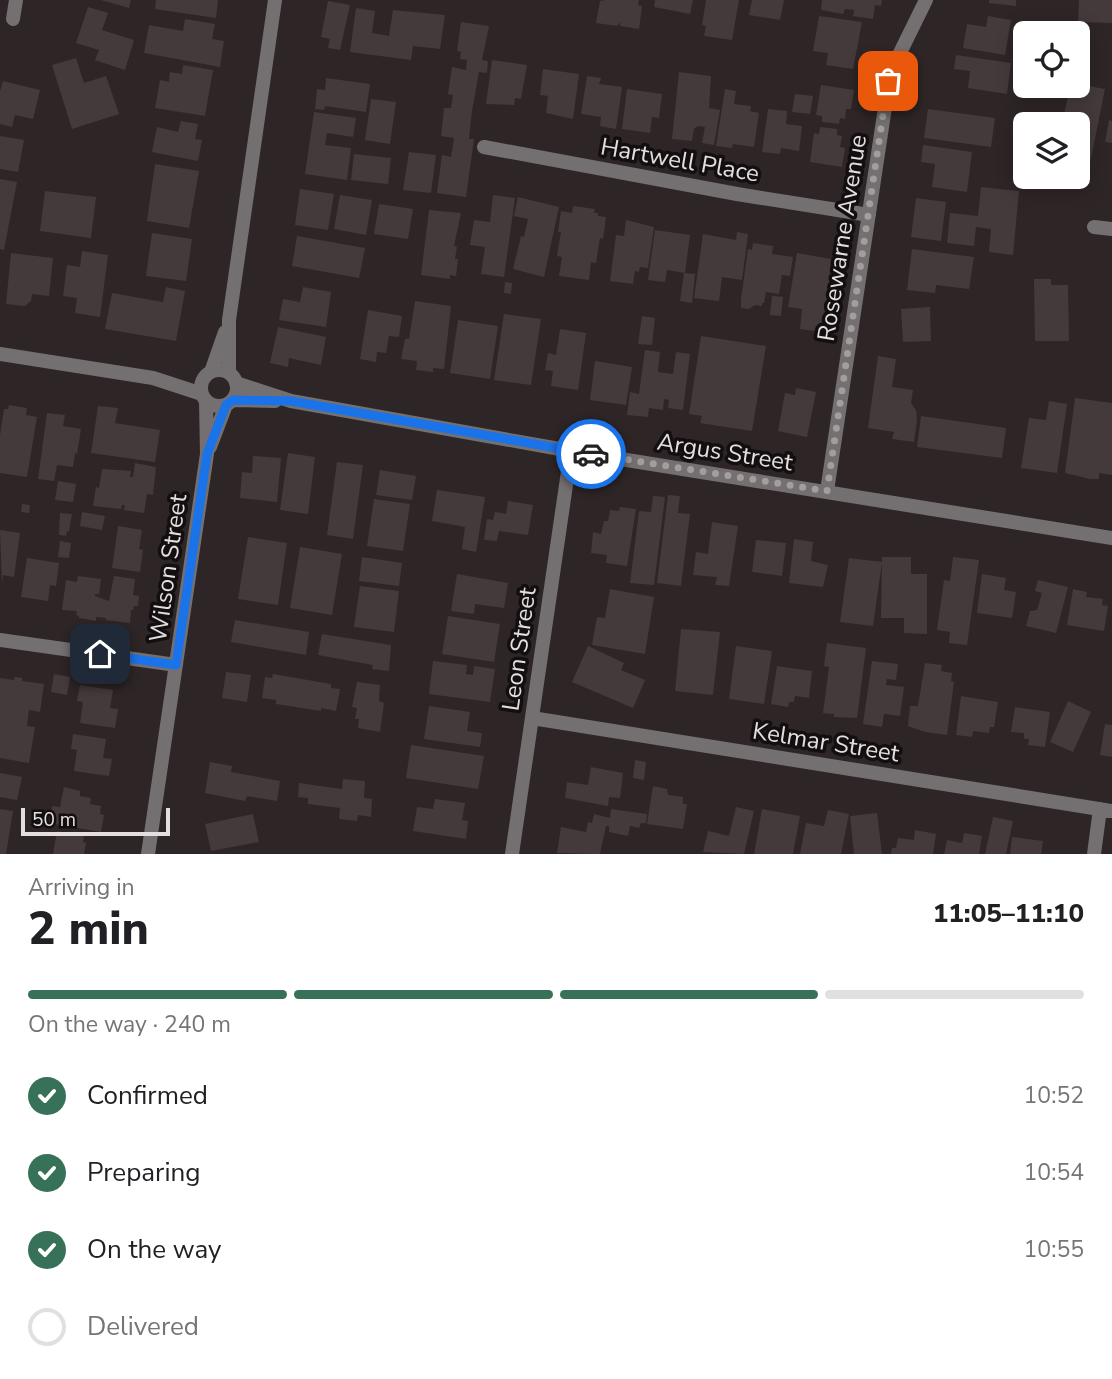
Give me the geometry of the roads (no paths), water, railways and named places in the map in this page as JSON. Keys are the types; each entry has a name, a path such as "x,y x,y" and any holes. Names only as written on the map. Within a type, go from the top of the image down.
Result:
{"street":[{"path":"13,19 16,0"},
{"path":"0,354 153,378 204,397 215,406 230,402 237,389 232,378 229,320 275,0"},
{"name":"Rosewarne Avenue","path":"827,491 888,81 926,0"},
{"name":"Hartwell Place","path":"484,147 737,194 869,215"},
{"path":"1094,227 1112,229"},
{"path":"204,397 201,388 229,320"},
{"path":"153,378 208,375 217,370 232,378"},
{"name":"Argus Street","path":"232,378 291,401"},
{"name":"Wilson Street","path":"148,854 207,454 204,397"},
{"name":"Argus Street","path":"230,402 291,401 570,450 1112,538"},
{"name":"Wilson Street","path":"207,454 230,402"},
{"name":"Leon Street","path":"512,854 570,450"},
{"path":"0,640 176,665"},
{"name":"Kelmar Street","path":"532,718 1106,810"},
{"path":"1094,854 1106,810"}]}
